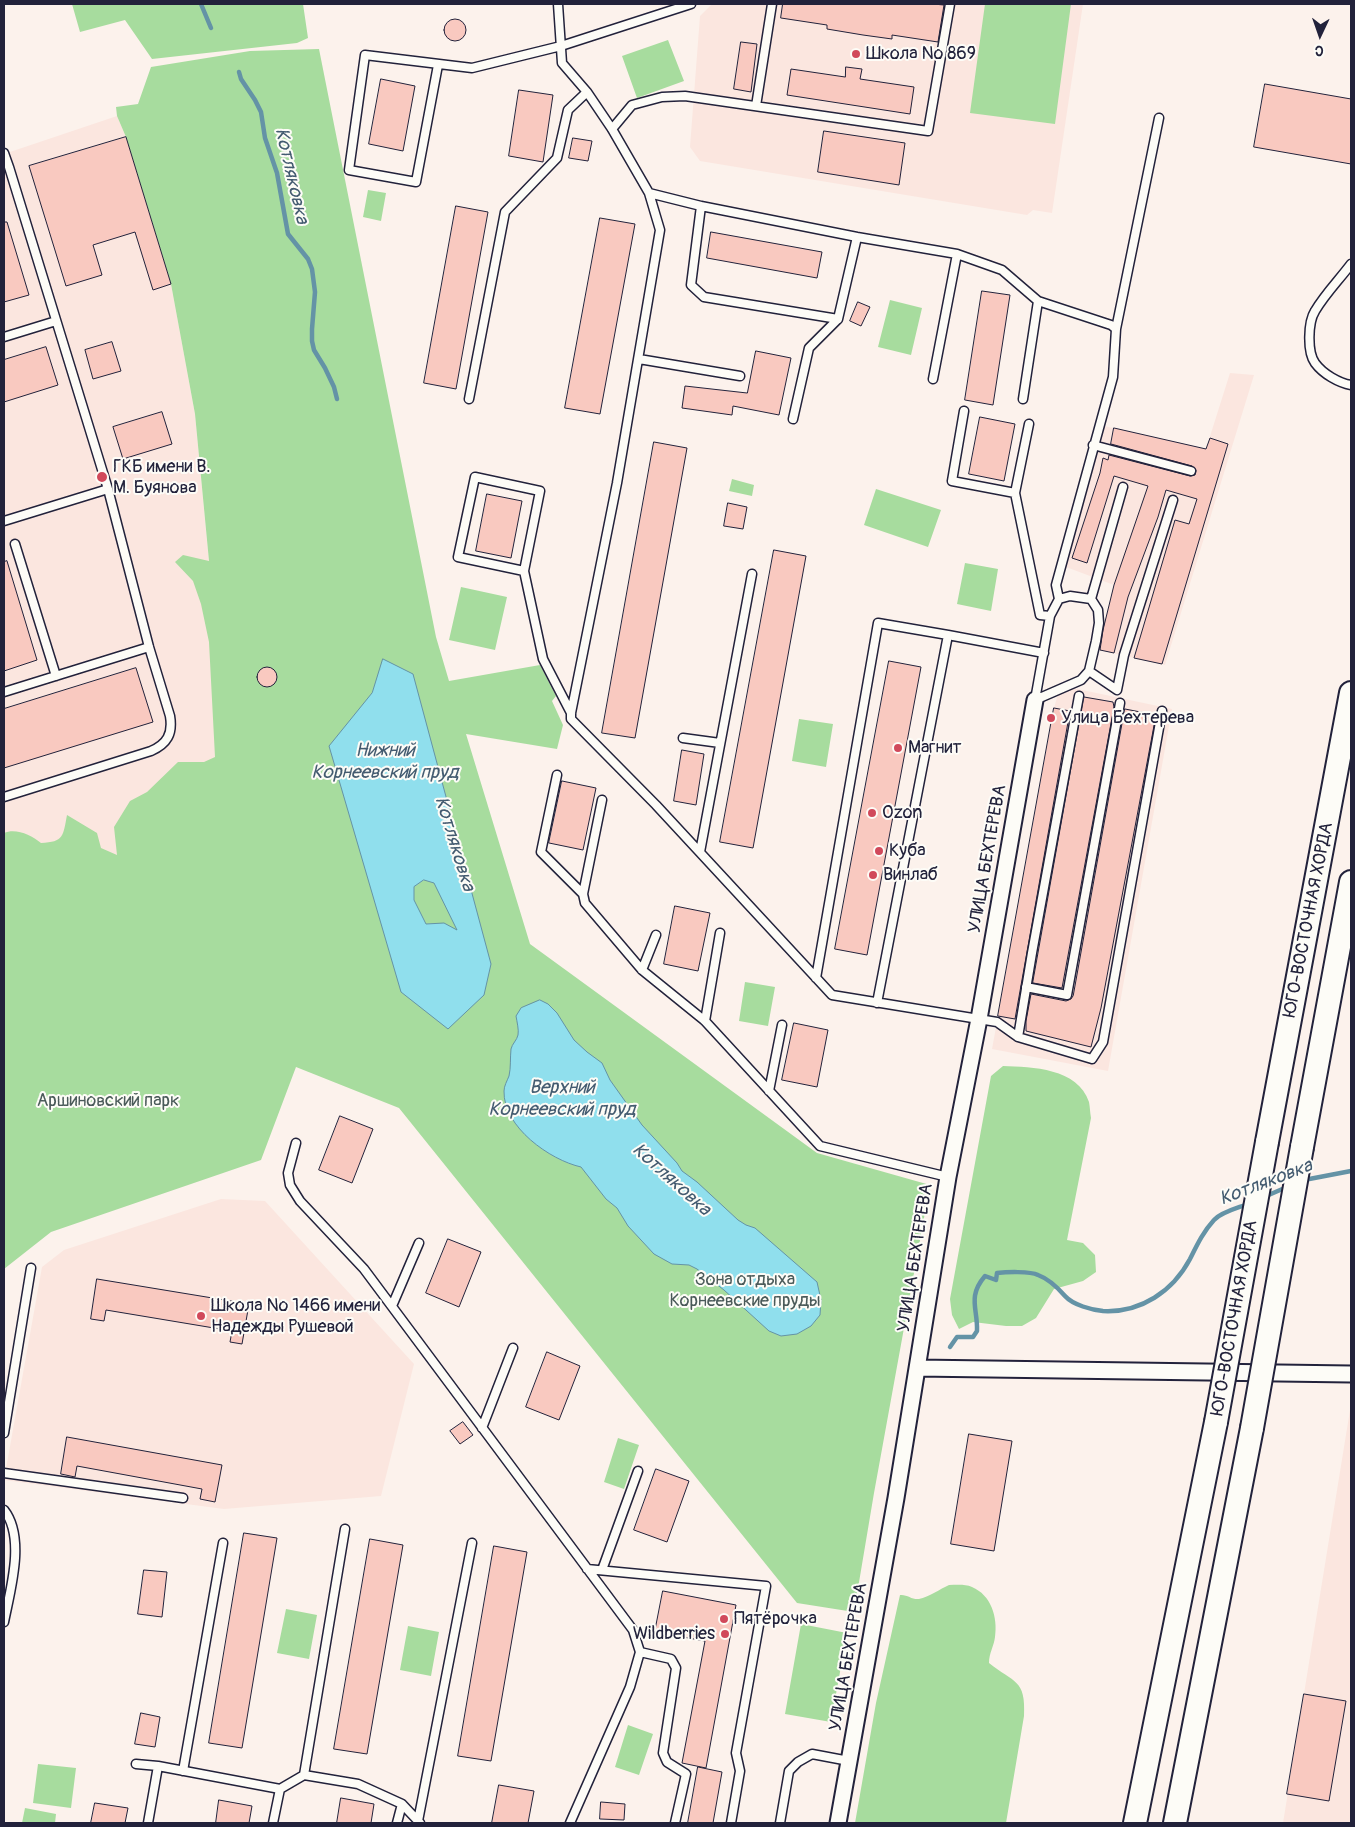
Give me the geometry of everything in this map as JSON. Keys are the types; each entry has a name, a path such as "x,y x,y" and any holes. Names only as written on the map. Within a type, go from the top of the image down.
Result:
{"main road":[{"name":"ЮГО-ВОСТОЧНАЯ ХОРДА","path":"1136,1823 1216,1422 1351,694"},
{"name":"ЮГО-ВОСТОЧНАЯ ХОРДА","path":"1175,1823 1252,1428 1351,882"}],"street":[{"name":"УЛИЦА БЕХТЕРЕВА","path":"838,1823 896,1498 948,1177 979,1019 1035,700"},
{"path":"917,1368 1351,1374"}],"lane":[{"path":"558,4 562,63 586,92 612,129 649,193 660,230 617,483 571,719 650,798 832,995 997,1022 1018,1037 1092,1059 1102,1042 1162,711"},
{"path":"438,65 416,182 349,170 365,55 472,68 561,46 690,4"},
{"path":"756,106 772,4"},
{"path":"612,129 632,105 662,97 694,97 928,131 950,4"},
{"path":"469,399 505,212 557,158 568,110 586,92"},
{"path":"1035,700 1050,616 1058,599 1056,585 1113,377 1116,329 1159,118"},
{"path":"4,154 108,489 172,727 169,738 161,746 4,797"},
{"path":"649,193 702,206 857,237 957,254 1002,270 1038,301 1111,325 1116,329"},
{"path":"702,206 691,284 704,297 838,319"},
{"path":"793,419 809,348 838,319 857,237"},
{"path":"933,379 957,254"},
{"path":"1351,264 1314,312 1310,327 1310,345 1314,362 1325,373 1345,384 1351,385"},
{"path":"1023,399 1038,301"},
{"path":"4,337 56,321"},
{"path":"639,359 740,376"},
{"path":"964,411 952,481 1015,492"},
{"path":"1030,424 1015,492 1040,615 1050,616"},
{"path":"1093,445 1191,471"},
{"path":"524,571 458,558 475,477 540,490 524,571 543,659 571,713"},
{"path":"1035,700 1080,680 1089,671 1099,623 1098,610 1091,599 1123,487"},
{"path":"4,521 108,489"},
{"path":"1089,671 1117,690 1124,656 1173,500"},
{"path":"15,544 56,676"},
{"path":"700,852 752,574"},
{"path":"1058,599 1070,596 1091,599"},
{"path":"816,978 878,623 1044,653"},
{"path":"877,1002 948,635"},
{"path":"4,692 149,647"},
{"path":"1018,1037 1079,696"},
{"path":"1026,987 1067,995 1120,703"},
{"path":"683,738 720,744"},
{"path":"557,775 540,852 583,894"},
{"path":"602,800 583,894 585,902 642,970 705,1021 820,1146 948,1177"},
{"path":"705,1021 720,933"},
{"path":"642,970 656,935"},
{"path":"769,1091 782,1025"},
{"path":"296,1143 288,1173 290,1185 300,1201 364,1269 633,1630 640,1652 630,1687 570,1823"},
{"path":"392,1306 419,1243"},
{"path":"4,1432 31,1268"},
{"path":"482,1428 513,1348"},
{"path":"602,1570 638,1471"},
{"path":"4,1473 183,1498"},
{"path":"4,1510 9,1517 15,1539 13,1578 4,1622"},
{"path":"304,1775 345,1529"},
{"path":"183,1771 223,1543"},
{"path":"419,1822 472,1543"},
{"path":"587,1569 766,1586 736,1752 740,1771 731,1823"},
{"path":"640,1652 671,1659 676,1668 663,1753 667,1762 686,1774 675,1823"},
{"path":"780,1823 789,1771 798,1762 812,1754 849,1761"},
{"path":"136,1764 158,1766 280,1789 304,1775 358,1784 402,1804 419,1822"},
{"path":"148,1823 158,1766"},
{"path":"273,1823 280,1789"},
{"path":"397,1823 402,1804"}],"shaded area":[{"path":"712,4 1083,4 1052,213 1033,210 1027,215 700,161 690,147 700,16"},
{"name":"ГКБ имени В. М. Буянова","path":"117,116 126,137 171,284 195,414 234,826 4,924 4,154"},
{"path":"1230,373 1254,375 1165,665 1099,650 1114,585 1066,567 1104,426 1206,449"},
{"path":"1068,687 1172,709 1108,1071 992,1049 1054,708 1058,694"},
{"name":"Школа № 1466 имени Надежды Рушевой","path":"221,1199 265,1201 414,1364 381,1496 224,1509 4,1480 42,1267 64,1250"},
{"path":"1351,1404 1351,1823 1283,1823"}],"green space":[{"path":"72,4 303,4 308,38 297,43 152,59 125,20 80,32"},
{"path":"985,4 1071,4 1055,124 970,113"},
{"path":"668,40 684,81 637,98 622,56"},
{"path":"319,49 436,637 449,681 540,665 556,696 552,701 563,725 557,749 466,734 530,944 817,1153 930,1185 854,1612 797,1603 399,1108 296,1067 261,1160 51,1232 4,1269 4,833 13,831 23,833 41,843 54,841 63,833 67,815 97,833 101,848 117,855 114,827 130,801 147,792 178,762 204,762 215,757 209,642 201,604 193,581 175,562 183,555 209,561 195,414 171,284 126,137 117,116 116,107 138,104 151,67 250,51"},
{"path":"368,190 386,193 381,221 363,217"},
{"path":"890,300 922,308 911,355 878,347"},
{"path":"732,479 754,485 752,496 729,491"},
{"path":"876,489 941,510 928,547 864,525"},
{"path":"965,563 998,569 991,611 957,604"},
{"path":"461,587 507,597 495,650 449,640"},
{"path":"799,719 833,724 826,767 792,761"},
{"path":"745,982 775,987 768,1026 739,1021"},
{"path":"1003,1066 1040,1069 1065,1076 1075,1082 1089,1102 1091,1118 1067,1240 1083,1243 1095,1255 1096,1272 1083,1281 1054,1289 1036,1318 1022,1326 973,1322 959,1329 952,1315 950,1299 991,1076"},
{"path":"618,1438 639,1445 624,1489 604,1482"},
{"path":"949,1585 972,1587 984,1595 992,1608 996,1629 989,1663 1017,1683 1023,1695 1024,1716 1006,1823 855,1823 876,1703 900,1595 919,1599"},
{"path":"286,1609 317,1615 309,1659 277,1653"},
{"path":"801,1624 847,1633 831,1722 785,1714"},
{"path":"408,1626 439,1632 431,1676 400,1670"},
{"path":"628,1725 653,1734 639,1775 615,1767"},
{"path":"38,1764 76,1768 71,1808 33,1803"},
{"path":"25,1808 56,1814 55,1823 22,1823"}],"water":[{"name":"Нижний Корнеевский пруд","path":"383,659 413,674 491,964 484,995 448,1029 401,992 329,746 372,693","holes":["424,880 434,883 457,930 444,923 426,924 414,900 414,887"]},
{"name":"Верхний Корнеевский пруд","path":"540,1000 548,1004 557,1013 574,1040 602,1063 610,1080 642,1125 682,1171 697,1182 738,1220 755,1228 817,1282 821,1300 820,1315 811,1326 797,1334 781,1336 769,1331 724,1290 697,1269 689,1265 672,1264 654,1254 628,1226 617,1208 606,1199 581,1167 556,1157 543,1149 530,1140 520,1129 511,1117 506,1104 504,1089 510,1073 512,1045 518,1035 516,1016 521,1008"}],"building":[{"path":"783,4 944,5 938,42 892,35 892,39 863,35 827,29 827,25 781,18"},
{"path":"455,19 463,22 466,30 463,38 455,41 447,38 444,30 447,22"},
{"path":"741,42 757,44 751,92 734,89"},
{"path":"846,67 862,69 860,79 914,87 910,114 787,95 791,69 845,77"},
{"path":"381,79 415,86 403,151 369,144"},
{"path":"1265,84 1351,99 1351,164 1254,147"},
{"path":"519,90 553,95 543,162 509,156"},
{"path":"824,131 905,143 899,185 818,172"},
{"path":"126,137 171,284 153,290 135,232 93,245 102,275 66,286 29,166"},
{"path":"573,138 592,141 588,161 569,158"},
{"path":"456,206 488,212 456,389 424,383"},
{"path":"600,218 635,224 600,414 565,408"},
{"path":"4,222 7,222 29,295 4,302"},
{"path":"711,232 822,252 817,278 707,258"},
{"path":"982,291 1010,295 993,405 965,400"},
{"path":"858,302 870,307 861,326 850,321"},
{"path":"112,342 121,371 93,379 85,350"},
{"path":"46,347 58,385 4,402 4,360"},
{"path":"756,351 791,358 779,415 733,406 732,415 682,408 685,386 747,393"},
{"path":"162,412 172,444 123,459 113,427"},
{"path":"980,417 1015,424 1004,481 969,474"},
{"path":"1114,428 1206,449 1210,438 1228,444 1162,664 1134,658 1175,520 1189,524 1197,499 1166,490 1128,597 1114,653 1100,650 1103,630 1114,585 1148,486 1114,476 1087,563 1072,558 1100,473 1103,458 1108,460 1109,455 1190,476 1195,475 1196,470 1192,466 1111,444"},
{"path":"654,442 687,448 635,738 602,733"},
{"path":"487,494 522,501 511,558 476,551"},
{"path":"728,503 747,507 743,529 724,526"},
{"path":"774,550 806,556 753,848 720,842"},
{"path":"7,561 37,660 4,671 4,562"},
{"path":"889,661 921,667 867,955 835,949"},
{"path":"267,667 274,670 277,677 274,684 267,687 260,684 257,677 260,670"},
{"path":"136,668 153,722 4,768 4,709"},
{"path":"1084,697 1113,702 1114,707 1062,988 1033,983"},
{"path":"1054,708 1070,711 1015,1019 998,1016"},
{"path":"1125,709 1156,715 1101,1008 1091,1047 1026,1031 1026,1021 1031,994 1066,1001 1073,996"},
{"path":"682,750 704,754 696,805 674,801"},
{"path":"562,781 596,788 583,850 549,843"},
{"path":"675,906 710,913 698,971 664,964"},
{"path":"794,1023 828,1030 817,1087 782,1080"},
{"path":"340,1116 373,1129 352,1183 319,1170"},
{"path":"448,1239 481,1252 459,1307 426,1293"},
{"path":"97,1279 249,1304 242,1344 230,1342 232,1331 106,1310 104,1321 91,1319"},
{"path":"547,1352 580,1366 559,1420 526,1407"},
{"path":"463,1422 473,1435 460,1444 450,1431"},
{"path":"969,1434 1012,1441 994,1551 951,1544"},
{"path":"67,1437 222,1465 215,1502 200,1499 202,1489 77,1466 75,1477 61,1474"},
{"path":"656,1469 689,1481 667,1542 634,1530"},
{"path":"244,1533 277,1538 242,1748 209,1743"},
{"path":"370,1539 403,1545 367,1754 334,1749"},
{"path":"494,1546 527,1552 491,1761 458,1756"},
{"path":"144,1570 167,1572 162,1617 138,1614"},
{"path":"663,1591 736,1605 706,1768 682,1763 705,1641 655,1632"},
{"path":"1304,1694 1346,1701 1329,1801 1287,1794"},
{"path":"141,1713 160,1717 155,1747 135,1744"},
{"path":"698,1767 722,1772 713,1823 688,1823"},
{"path":"499,1785 534,1791 528,1823 492,1823"},
{"path":"341,1798 374,1804 371,1823 337,1823"},
{"path":"219,1800 252,1806 249,1823 216,1823"},
{"path":"601,1802 625,1804 624,1820 600,1819"},
{"path":"95,1803 128,1808 125,1823 91,1823"}],"waterway":[{"name":"Котляковка","path":"201,4 211,28"},
{"name":"Котляковка","path":"239,72 241,79 261,112 265,138 277,173 288,234 308,259 312,269 315,292 312,341 314,350 334,387 337,399"},
{"name":"Котляковка","path":"1304,1180 1351,1171"},
{"name":"Котляковка","path":"1264,1197 1287,1187"},
{"name":"Котляковка","path":"950,1347 957,1337 973,1337 977,1331 976,1290 985,1276 996,1280 997,1273 1018,1272 1034,1274 1050,1281 1068,1299 1094,1310 1117,1311 1130,1308 1154,1298 1175,1281 1183,1271 1203,1234 1217,1217 1225,1212 1248,1204"}],"place":[{"name":"Школа № 869","path":"856,54"},
{"name":"ГКБ имени В. М. Буянова","path":"102,477"},
{"name":"Улица Бехтерева","path":"1051,718"},
{"name":"Магнит","path":"898,748"},
{"name":"Ozon","path":"872,813"},
{"name":"Куба","path":"879,851"},
{"name":"Винлаб","path":"873,875"},
{"name":"Школа № 1466 имени Надежды Рушевой","path":"201,1316"},
{"name":"Пятёрочка","path":"724,1619"},
{"name":"Wildberries","path":"725,1634"}],"park label":[{"name":"Аршиновский парк","path":"108,1101"},
{"name":"Зона отдыха Корнеевские пруды","path":"745,1290"}]}
